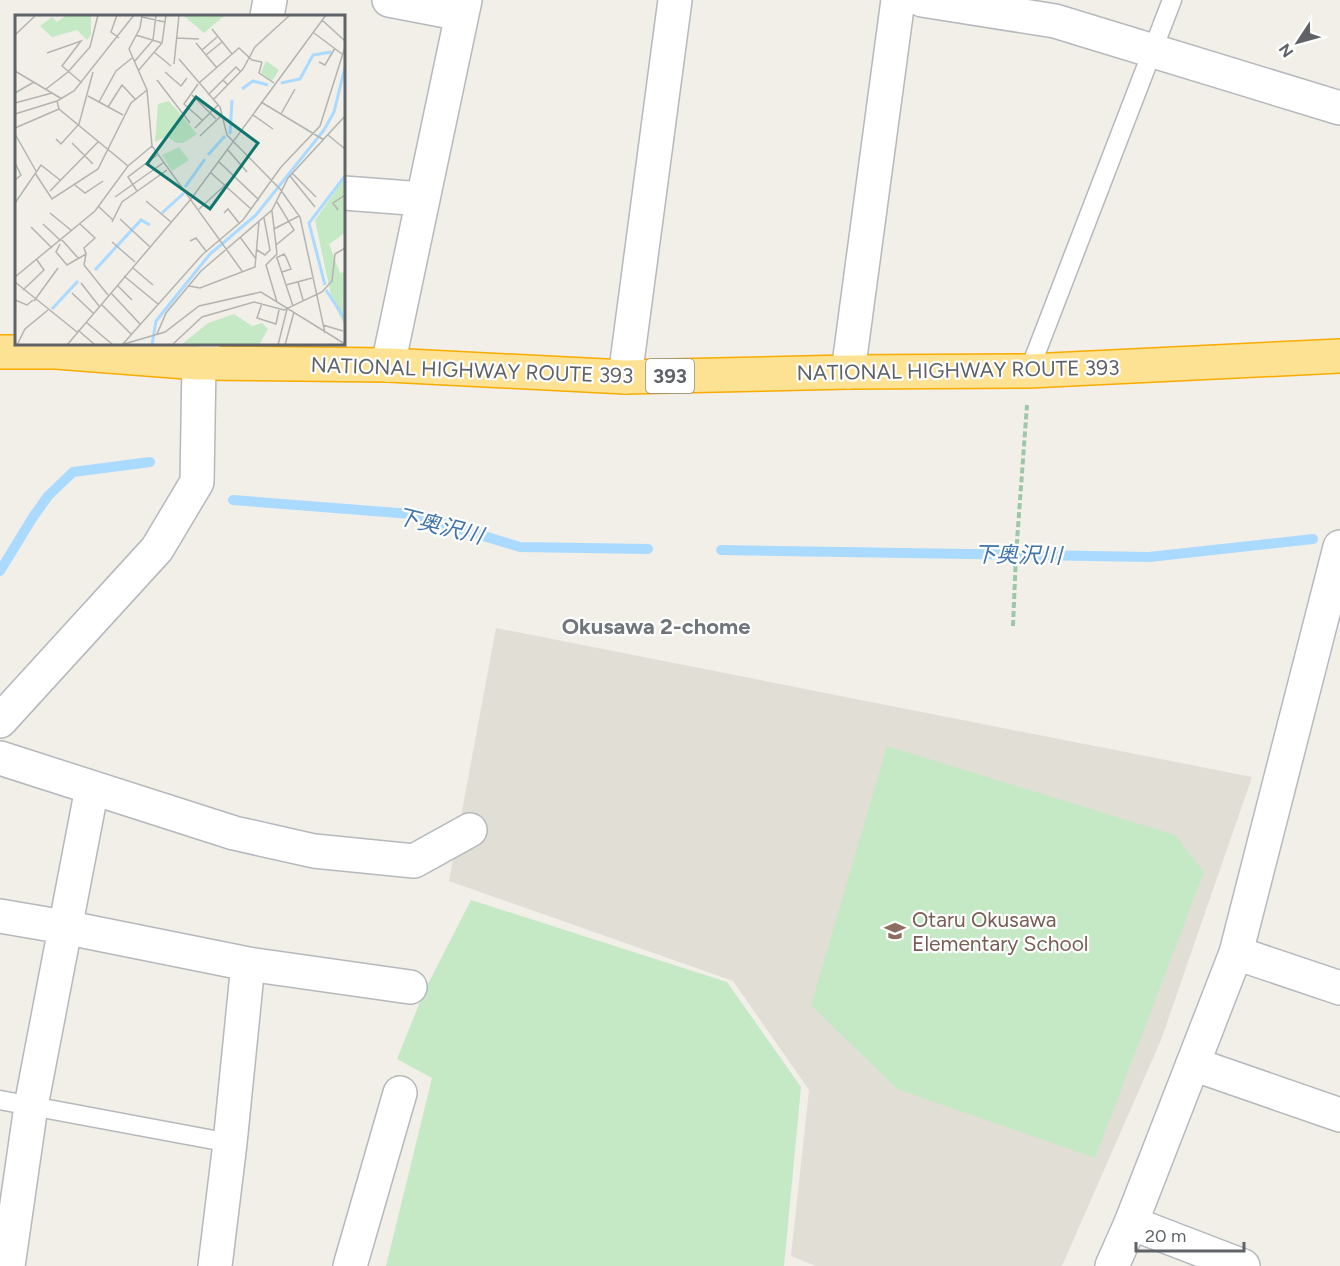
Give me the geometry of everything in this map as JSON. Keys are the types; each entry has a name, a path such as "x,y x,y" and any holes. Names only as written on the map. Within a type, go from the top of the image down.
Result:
{"highway":[{"name":"NATIONAL HIGHWAY ROUTE 393","path":"0,352 201,353 626,377 1029,371 1340,356"}],"street":[{"path":"267,15 270,0"},
{"path":"388,365 463,7 389,0"},
{"path":"626,377 675,0"},
{"path":"848,372 898,0"},
{"path":"922,0 1055,21 1340,108"},
{"path":"345,193 423,199"},
{"path":"0,721 157,549 197,482 201,353"},
{"path":"1112,1266 1131,1223 1236,952 1340,547"},
{"path":"0,758 234,833 314,851 414,861 470,830"},
{"path":"8,1266 16,1103 64,927 92,788"},
{"path":"0,916 248,964 410,987"},
{"path":"1236,952 1340,988"},
{"path":"215,1266 248,964"},
{"path":"1193,1064 1340,1114"},
{"path":"350,1266 400,1092"},
{"path":"1131,1223 1243,1266"}],"lane":[{"path":"1029,371 1172,0"},
{"path":"16,1103 230,1143"}],"path":[{"path":"1013,626 1029,371"}],"shaded area":[{"name":"Otaru Okusawa Elementary School","path":"496,628 1252,777 1161,1040 1062,1266 816,1266 791,1256 809,1090 733,981 449,881"}],"green space":[{"path":"887,746 1175,835 1204,872 1095,1158 897,1089 811,1005"},
{"path":"471,900 727,982 801,1087 784,1266 386,1266 432,1078 397,1059 424,992"}],"waterway":[{"path":"0,571 48,496 73,472 150,462"},
{"name":"下奥沢川","path":"233,500 411,514 520,547 648,549"},
{"name":"下奥沢川","path":"721,550 1149,557 1313,539"}],"place":[{"name":"Otaru Okusawa Elementary School","path":"895,931"}],"district":[{"name":"Okusawa 2-chome","path":"656,626"}]}
